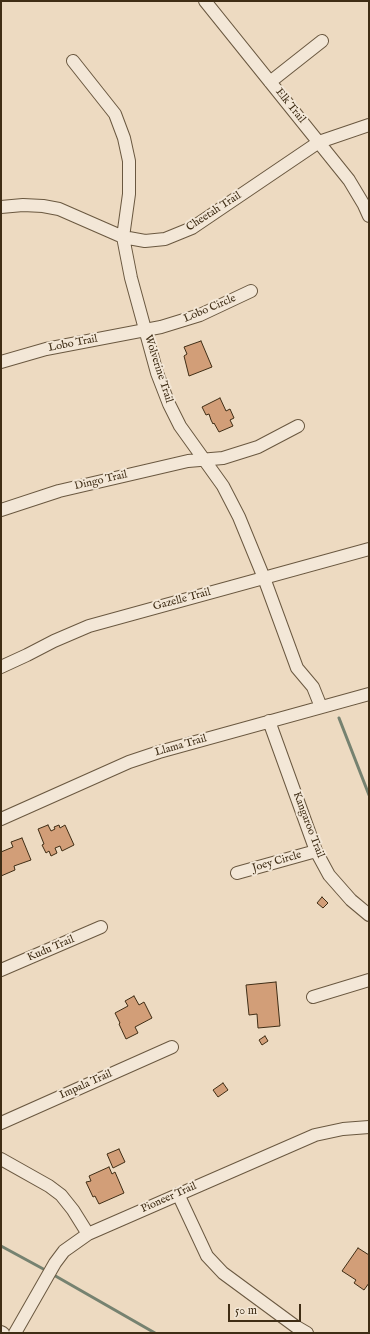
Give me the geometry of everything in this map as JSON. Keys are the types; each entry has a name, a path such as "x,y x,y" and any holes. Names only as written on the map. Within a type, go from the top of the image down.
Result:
{"street":[{"name":"Elk Trail","path":"205,1 349,180 369,216"},
{"path":"270,82 322,41"},
{"name":"Wolverine Trail","path":"73,61 115,114 124,138 129,161 129,194 123,238 131,278 157,373 169,404 180,426 202,459 223,486 239,517 264,578 296,668 313,688 321,707"},
{"name":"Cheetah Trail","path":"1,207 23,205 44,206 59,209 123,238 145,241 165,239 192,228 319,142 369,125"},
{"name":"Lobo Circle","path":"145,329 161,327 200,316 251,291"},
{"name":"Lobo Trail","path":"1,362 46,349 145,329"},
{"name":"Dingo Trail","path":"1,510 59,491 188,461 223,458 258,447 298,426"},
{"name":"Gazelle Trail","path":"1,667 89,626 369,549"},
{"name":"Llama Trail","path":"1,819 129,762 159,752 369,694"},
{"name":"Kangaroo Trail","path":"269,721 316,851 329,875 351,900 369,915"},
{"name":"Joey Circle","path":"237,873 316,851"},
{"name":"Kudu Trail","path":"1,970 101,927"},
{"path":"313,997 369,980"},
{"name":"Impala Trail","path":"1,1123 172,1047"},
{"name":"Pioneer Trail","path":"15,1333 55,1263 64,1251 88,1234 315,1135 343,1129 369,1127"},
{"path":"1,1159 49,1186 61,1195 73,1210 88,1234"},
{"path":"178,1194 207,1256 223,1273 295,1326 307,1333"}],"building":[{"path":"201,341 212,367 189,376 184,356 187,354 184,347"},
{"path":"220,398 226,411 230,409 234,418 230,420 233,426 219,432 214,423 213,424 209,414 206,415 202,407"},
{"path":"48,825 51,831 55,829 54,827 59,825 60,828 65,825 74,845 62,851 60,846 55,848 57,853 51,856 49,851 46,853 42,845 44,844 38,829"},
{"path":"22,838 31,860 14,866 15,870 1,876 1,852 13,847 11,842"},
{"path":"322,897 328,903 323,908 317,903"},
{"path":"276,982 280,1026 258,1028 257,1014 249,1015 246,985"},
{"path":"134,996 139,1005 144,1002 152,1018 135,1027 138,1033 126,1039 115,1013 128,1006 125,1001"},
{"path":"265,1036 268,1041 262,1045 259,1040"},
{"path":"223,1083 228,1090 218,1097 213,1090"},
{"path":"119,1149 125,1162 113,1168 107,1154"},
{"path":"109,1167 112,1174 115,1172 124,1193 99,1204 95,1196 93,1197 86,1182 91,1181 89,1176"},
{"path":"358,1248 369,1255 369,1283 364,1290 354,1283 356,1280 342,1271"}],"waterway":[{"path":"339,718 369,795"},
{"path":"1,1246 47,1271"},
{"path":"52,1274 155,1333"}]}
